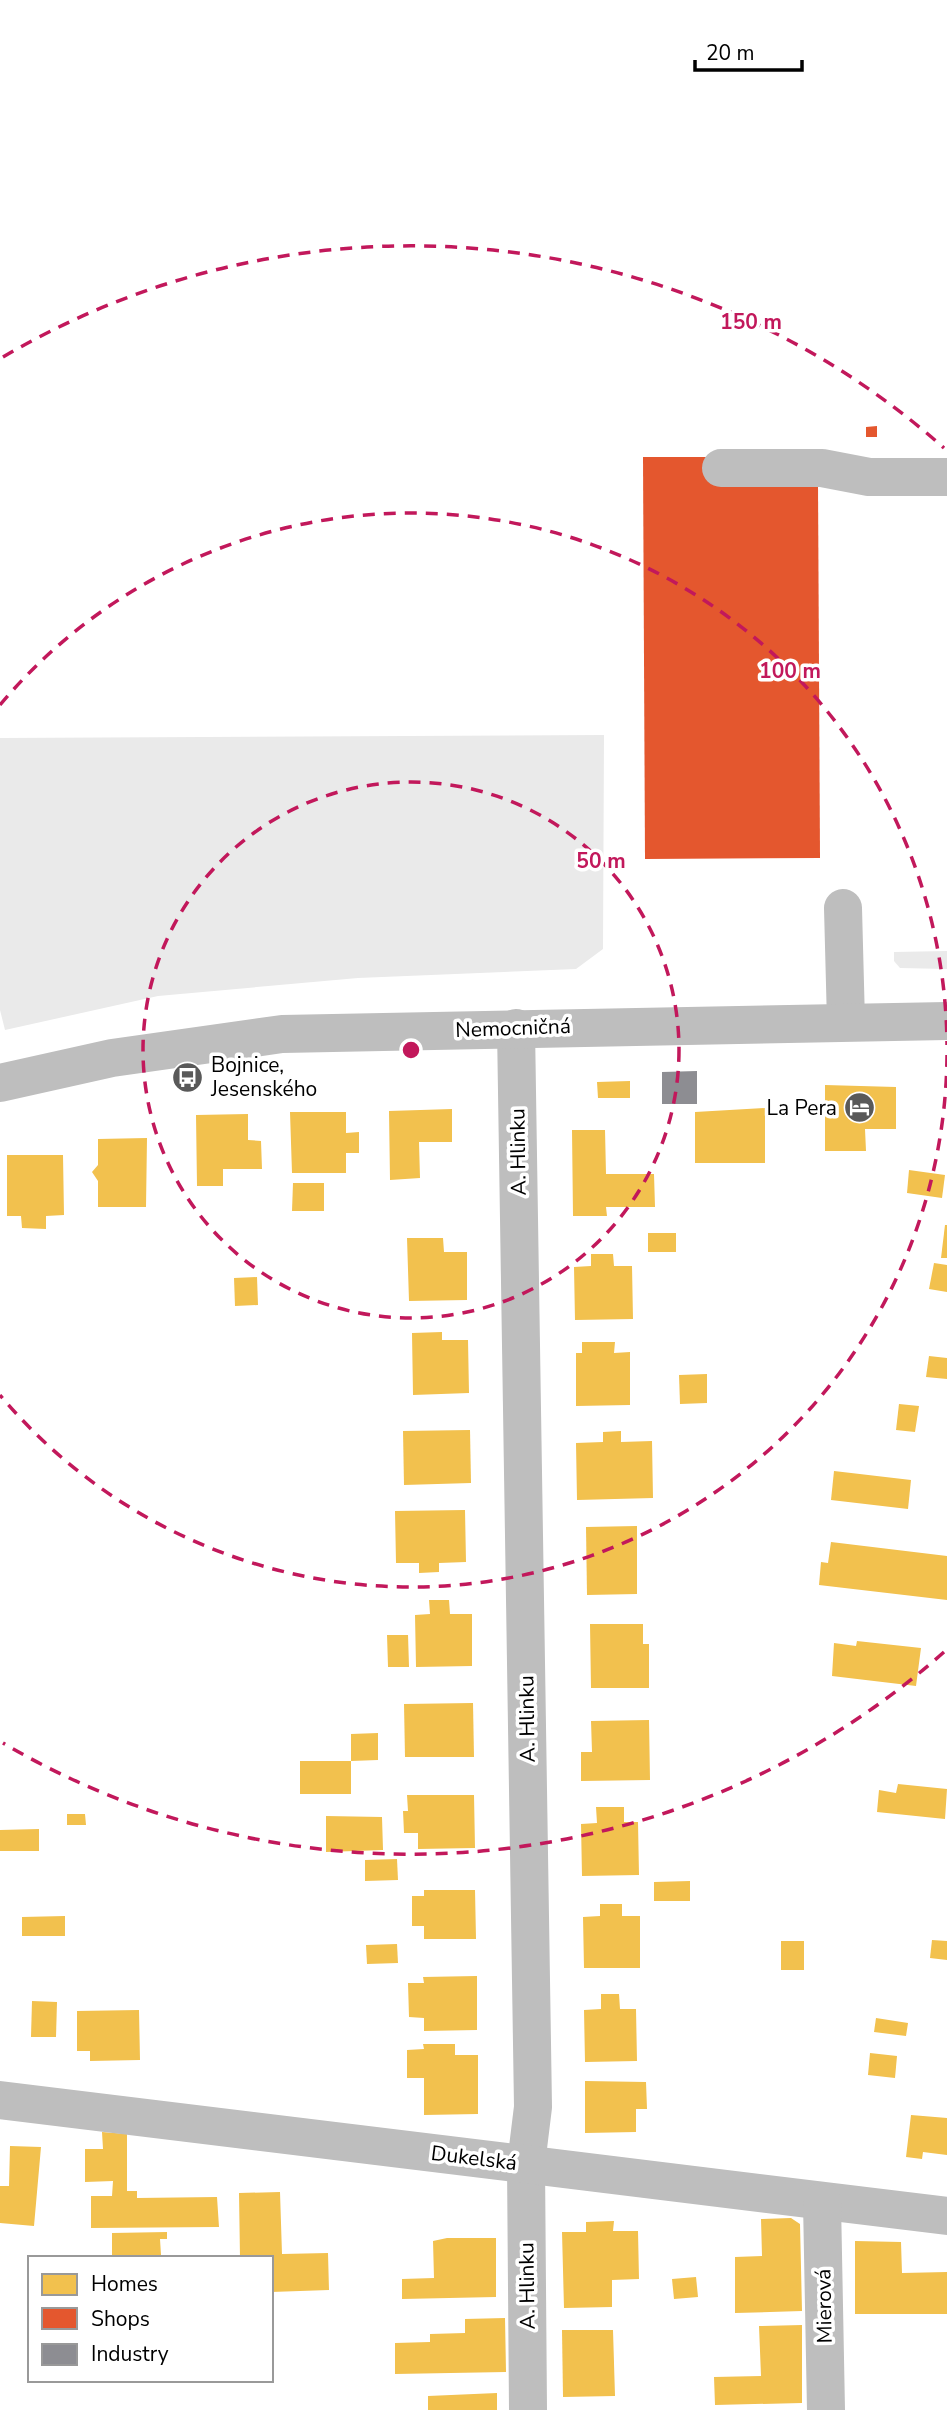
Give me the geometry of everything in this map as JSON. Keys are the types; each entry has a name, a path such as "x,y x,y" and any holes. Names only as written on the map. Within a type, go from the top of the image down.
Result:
{"street":[{"path":"721,468 822,468 869,477 947,477"},
{"path":"843,908 846,1021"},
{"name":"Nemocničná","path":"0,1083 112,1058 282,1034 947,1021"},
{"name":"A. Hlinku","path":"516,1028 533,2107 526,2164 528,2410"},
{"name":"Dukelská","path":"0,2100 947,2216"},
{"name":"Mierová","path":"822,2202 826,2410"}],"shaded area":[{"path":"604,735 603,949 576,969 358,978 158,996 5,1030 0,1010 0,738"},
{"path":"947,951 947,969 900,968 894,961 894,952"}],"building: Homes":[{"path":"630,1081 630,1098 598,1098 597,1082"},
{"name":"La Pera","path":"825,1085 896,1087 896,1129 865,1129 866,1151 825,1151"},
{"path":"765,1108 765,1163 695,1163 695,1112"},
{"path":"452,1109 452,1142 419,1142 420,1178 390,1180 389,1111"},
{"path":"290,1112 346,1112 346,1133 359,1132 359,1153 346,1153 346,1173 292,1173"},
{"path":"248,1114 248,1140 261,1141 262,1169 223,1169 223,1186 197,1186 196,1115"},
{"path":"572,1130 605,1130 606,1174 654,1174 655,1207 606,1207 607,1216 573,1216"},
{"path":"147,1138 146,1207 98,1207 98,1181 92,1172 98,1165 98,1139"},
{"path":"7,1155 63,1155 64,1215 46,1216 46,1229 22,1228 21,1216 7,1216"},
{"path":"909,1170 945,1175 942,1198 907,1193"},
{"path":"293,1183 324,1183 324,1211 292,1211"},
{"path":"945,1225 947,1258 941,1258"},
{"path":"648,1233 676,1233 676,1252 648,1252"},
{"path":"407,1238 443,1238 444,1252 467,1252 467,1300 409,1301"},
{"path":"591,1254 613,1254 614,1266 632,1266 633,1319 575,1320 574,1267 591,1266"},
{"path":"934,1263 947,1265 947,1292 929,1289"},
{"path":"257,1277 258,1305 235,1306 234,1278"},
{"path":"442,1332 442,1340 468,1340 469,1393 413,1395 412,1333"},
{"path":"582,1342 615,1342 614,1353 630,1352 630,1405 576,1406 576,1353 582,1353"},
{"path":"929,1356 947,1358 947,1379 926,1377"},
{"path":"707,1374 707,1403 680,1404 679,1375"},
{"path":"899,1404 919,1406 915,1432 896,1430"},
{"path":"470,1430 471,1483 404,1485 403,1431"},
{"path":"621,1431 621,1442 652,1441 653,1498 577,1500 576,1443 603,1442 603,1432"},
{"path":"834,1471 911,1480 908,1509 831,1500"},
{"path":"465,1510 466,1562 439,1563 439,1572 419,1573 419,1563 396,1563 395,1511"},
{"path":"637,1526 637,1594 587,1595 586,1527"},
{"path":"831,1542 947,1556 947,1600 819,1585 821,1562 828,1563"},
{"path":"429,1600 449,1600 450,1614 472,1614 472,1666 416,1667 415,1615 430,1614"},
{"path":"590,1624 643,1624 643,1644 649,1644 649,1688 591,1688"},
{"path":"387,1635 408,1635 409,1667 388,1667"},
{"path":"857,1641 921,1648 916,1686 832,1676 834,1643 856,1646"},
{"path":"473,1703 474,1757 405,1757 404,1704"},
{"path":"649,1720 650,1780 581,1781 581,1752 592,1752 591,1721"},
{"path":"378,1733 378,1760 351,1761 351,1734"},
{"path":"300,1761 351,1761 351,1794 300,1794"},
{"path":"898,1784 947,1789 945,1819 877,1812 879,1790 896,1793"},
{"path":"407,1795 474,1795 475,1848 418,1849 418,1833 404,1833 403,1811 408,1811"},
{"path":"596,1807 624,1807 624,1822 638,1822 639,1875 582,1876 581,1824 597,1823"},
{"path":"67,1814 85,1814 86,1825 67,1825"},
{"path":"326,1816 382,1817 383,1850 326,1852"},
{"path":"39,1829 39,1851 0,1851 0,1830"},
{"path":"397,1859 398,1880 365,1881 365,1860"},
{"path":"690,1881 690,1901 654,1901 654,1882"},
{"path":"424,1890 475,1890 476,1939 424,1939 424,1926 412,1926 412,1896 424,1896"},
{"path":"600,1904 622,1904 622,1916 640,1916 640,1968 584,1968 583,1917 600,1916"},
{"path":"65,1916 65,1936 22,1936 22,1917"},
{"path":"932,1940 947,1941 947,1960 930,1958"},
{"path":"781,1941 804,1941 804,1970 781,1970"},
{"path":"397,1944 398,1963 367,1964 366,1945"},
{"path":"477,1976 477,2030 424,2031 424,2018 409,2017 408,1983 424,1983 423,1977"},
{"path":"601,1994 619,1994 620,2009 636,2009 637,2061 585,2062 584,2010 601,2009"},
{"path":"32,2001 57,2002 56,2037 31,2037"},
{"path":"139,2010 140,2060 90,2061 90,2051 77,2051 77,2011"},
{"path":"876,2018 908,2023 906,2036 874,2032"},
{"path":"423,2044 455,2044 455,2055 478,2055 478,2114 424,2115 424,2078 407,2078 407,2050 424,2049"},
{"path":"870,2053 897,2056 895,2078 868,2075"},
{"path":"585,2081 646,2082 647,2109 636,2109 636,2132 585,2133"},
{"path":"911,2115 947,2118 947,2155 923,2152 922,2159 906,2157"},
{"path":"102,2132 127,2134 127,2191 137,2191 137,2198 217,2197 219,2227 91,2228 91,2196 112,2196 113,2181 85,2182 85,2149 103,2149"},
{"path":"10,2146 41,2147 34,2226 0,2223 0,2186 9,2186"},
{"path":"280,2192 282,2254 328,2253 329,2290 273,2292 273,2256 240,2256 239,2193"},
{"path":"791,2218 800,2224 802,2311 735,2313 735,2257 762,2256 761,2219"},
{"path":"614,2221 613,2231 638,2231 639,2279 612,2280 612,2307 564,2308 562,2232 586,2232 586,2222"},
{"path":"167,2232 167,2239 160,2239 161,2255 112,2255 112,2233"},
{"path":"447,2238 496,2238 496,2297 402,2299 402,2279 434,2278 433,2241"},
{"path":"855,2241 901,2242 902,2273 947,2272 947,2314 855,2314"},
{"path":"696,2277 698,2297 674,2299 672,2279"},
{"path":"505,2318 506,2372 395,2374 395,2343 430,2342 430,2334 465,2333 465,2319"},
{"path":"802,2325 802,2403 715,2405 714,2377 761,2376 759,2326"},
{"path":"562,2330 613,2330 615,2396 563,2397"},
{"path":"497,2393 497,2410 428,2410 428,2396"}],"building: Shops":[{"path":"877,426 877,437 866,437 866,427"},
{"path":"643,457 713,457 818,483 820,858 645,859"}],"building: Industry":[{"path":"697,1071 697,1104 662,1104 662,1072"}],"place":[{"name":"Bojnice, Jesenského","path":"188,1077"},
{"name":"La Pera","path":"860,1108"}]}
